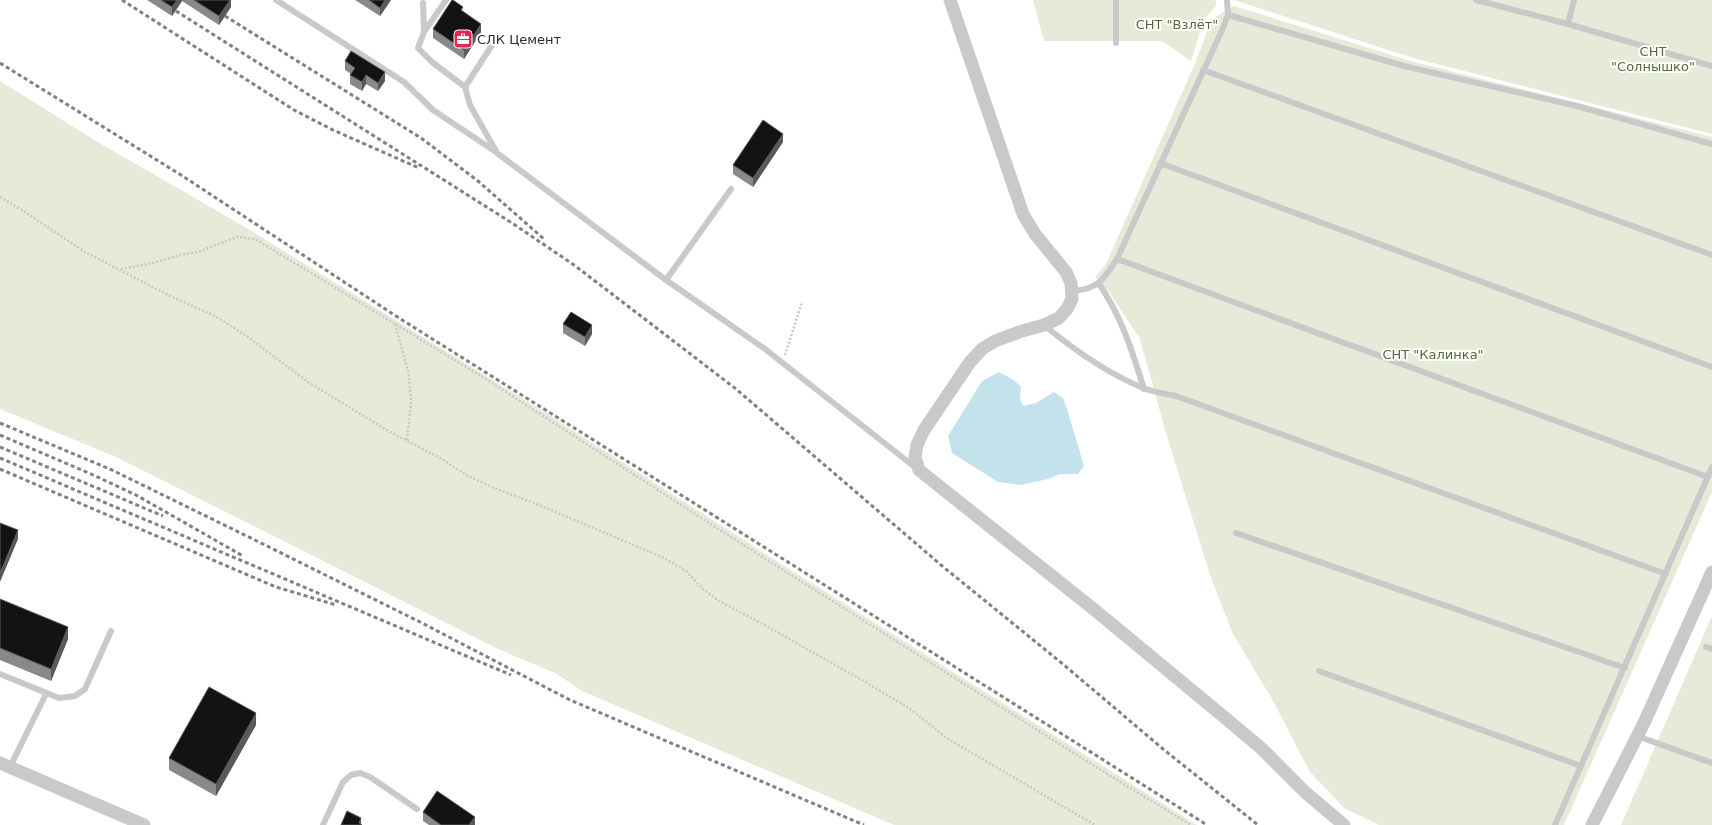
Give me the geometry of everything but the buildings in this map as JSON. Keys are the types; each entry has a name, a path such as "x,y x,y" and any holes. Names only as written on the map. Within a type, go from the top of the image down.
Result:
{"street":[{"path":"950,0 1023,214 1035,234 1066,272 1071,283 1072,299 1067,309 1059,318 1044,325 1022,330 995,340 982,349 970,362 924,430 917,445 915,457 919,470 1096,611 1218,712 1261,748 1306,793 1344,825"},
{"path":"1592,825 1637,736 1712,572"},
{"path":"5,765 144,825"}],"lane":[{"path":"276,0 404,82 433,110 497,153 666,280 782,364 919,470"},
{"path":"446,0 424,32 418,48 432,62 465,87 470,105 497,153"},
{"path":"1116,0 1116,43"},
{"path":"1072,291 1085,290 1099,284 1117,259 1228,15 1227,0"},
{"path":"1476,0 1568,24 1712,66"},
{"path":"1568,24 1574,0"},
{"path":"422,3 424,32"},
{"path":"1228,15 1404,66 1577,106 1712,144"},
{"path":"465,87 494,42"},
{"path":"1203,70 1712,254"},
{"path":"1160,163 1712,367"},
{"path":"666,280 731,189"},
{"path":"1117,259 1708,477"},
{"path":"1099,284 1112,303 1128,339 1144,389"},
{"path":"1044,325 1074,349 1118,376 1144,389 1176,396 1666,574"},
{"path":"1555,825 1712,467"},
{"path":"1236,533 1624,668"},
{"path":"0,674 59,698 75,696 85,689 111,631"},
{"path":"1706,646 1712,649"},
{"path":"1319,671 1581,766"},
{"path":"5,765 46,694"},
{"path":"1637,736 1712,763"},
{"path":"323,825 343,782 351,775 360,773 370,777 417,809"}],"path":[{"path":"0,197 85,252 172,297 215,316 245,335 308,382 390,432 442,459 466,474 494,488 539,505 662,557 686,571 703,589 719,601 862,680 909,708 948,739 1095,825"},
{"path":"120,269 154,263 180,255 198,252 236,237 255,239 481,376 737,541 1112,777 1191,825"},
{"path":"782,364 802,302"},
{"path":"395,324 409,375 411,403 407,440"}],"green space":[{"name":"СНТ \"Взлёт\"","path":"1033,0 1216,0 1216,6 1204,19 1191,61 1162,41 1044,41"},
{"name":"СНТ \"Солнышко\"","path":"1234,0 1712,0 1712,134 1413,58"},
{"name":"СНТ \"Калинка\"","path":"1234,6 1411,61 1712,137 1712,492 1564,825 1379,825 1344,808 1310,772 1273,701 1232,632 1210,575 1166,433 1140,339 1109,292 1095,277 1106,264 1194,66 1212,19"},
{"path":"0,81 96,141 245,227 546,413 778,562 1197,825 894,825 582,691 557,674 498,649 116,457 0,409"},
{"path":"1712,616 1712,825 1621,825"}],"water":[{"path":"999,372 1014,380 1021,387 1020,399 1023,406 1036,403 1054,392 1063,398 1084,466 1078,474 1060,474 1048,479 1021,485 998,482 952,453 948,436 982,381"}],"railway":[{"path":"122,0 294,110 333,130 419,168"},
{"path":"176,11 512,223 574,265 736,389 941,565 1064,665 1163,749 1258,825"},
{"path":"225,16 421,138 478,181 544,239"},
{"path":"0,63 181,175 399,318 1207,825"},
{"path":"0,423 112,470 422,623 570,700 864,825"},
{"path":"0,435 136,495 243,556"},
{"path":"0,447 163,516"},
{"path":"0,458 511,675"},
{"path":"0,469 276,587 336,605"}],"place":[{"name":"СЛК Цемент","path":"463,39"}]}
